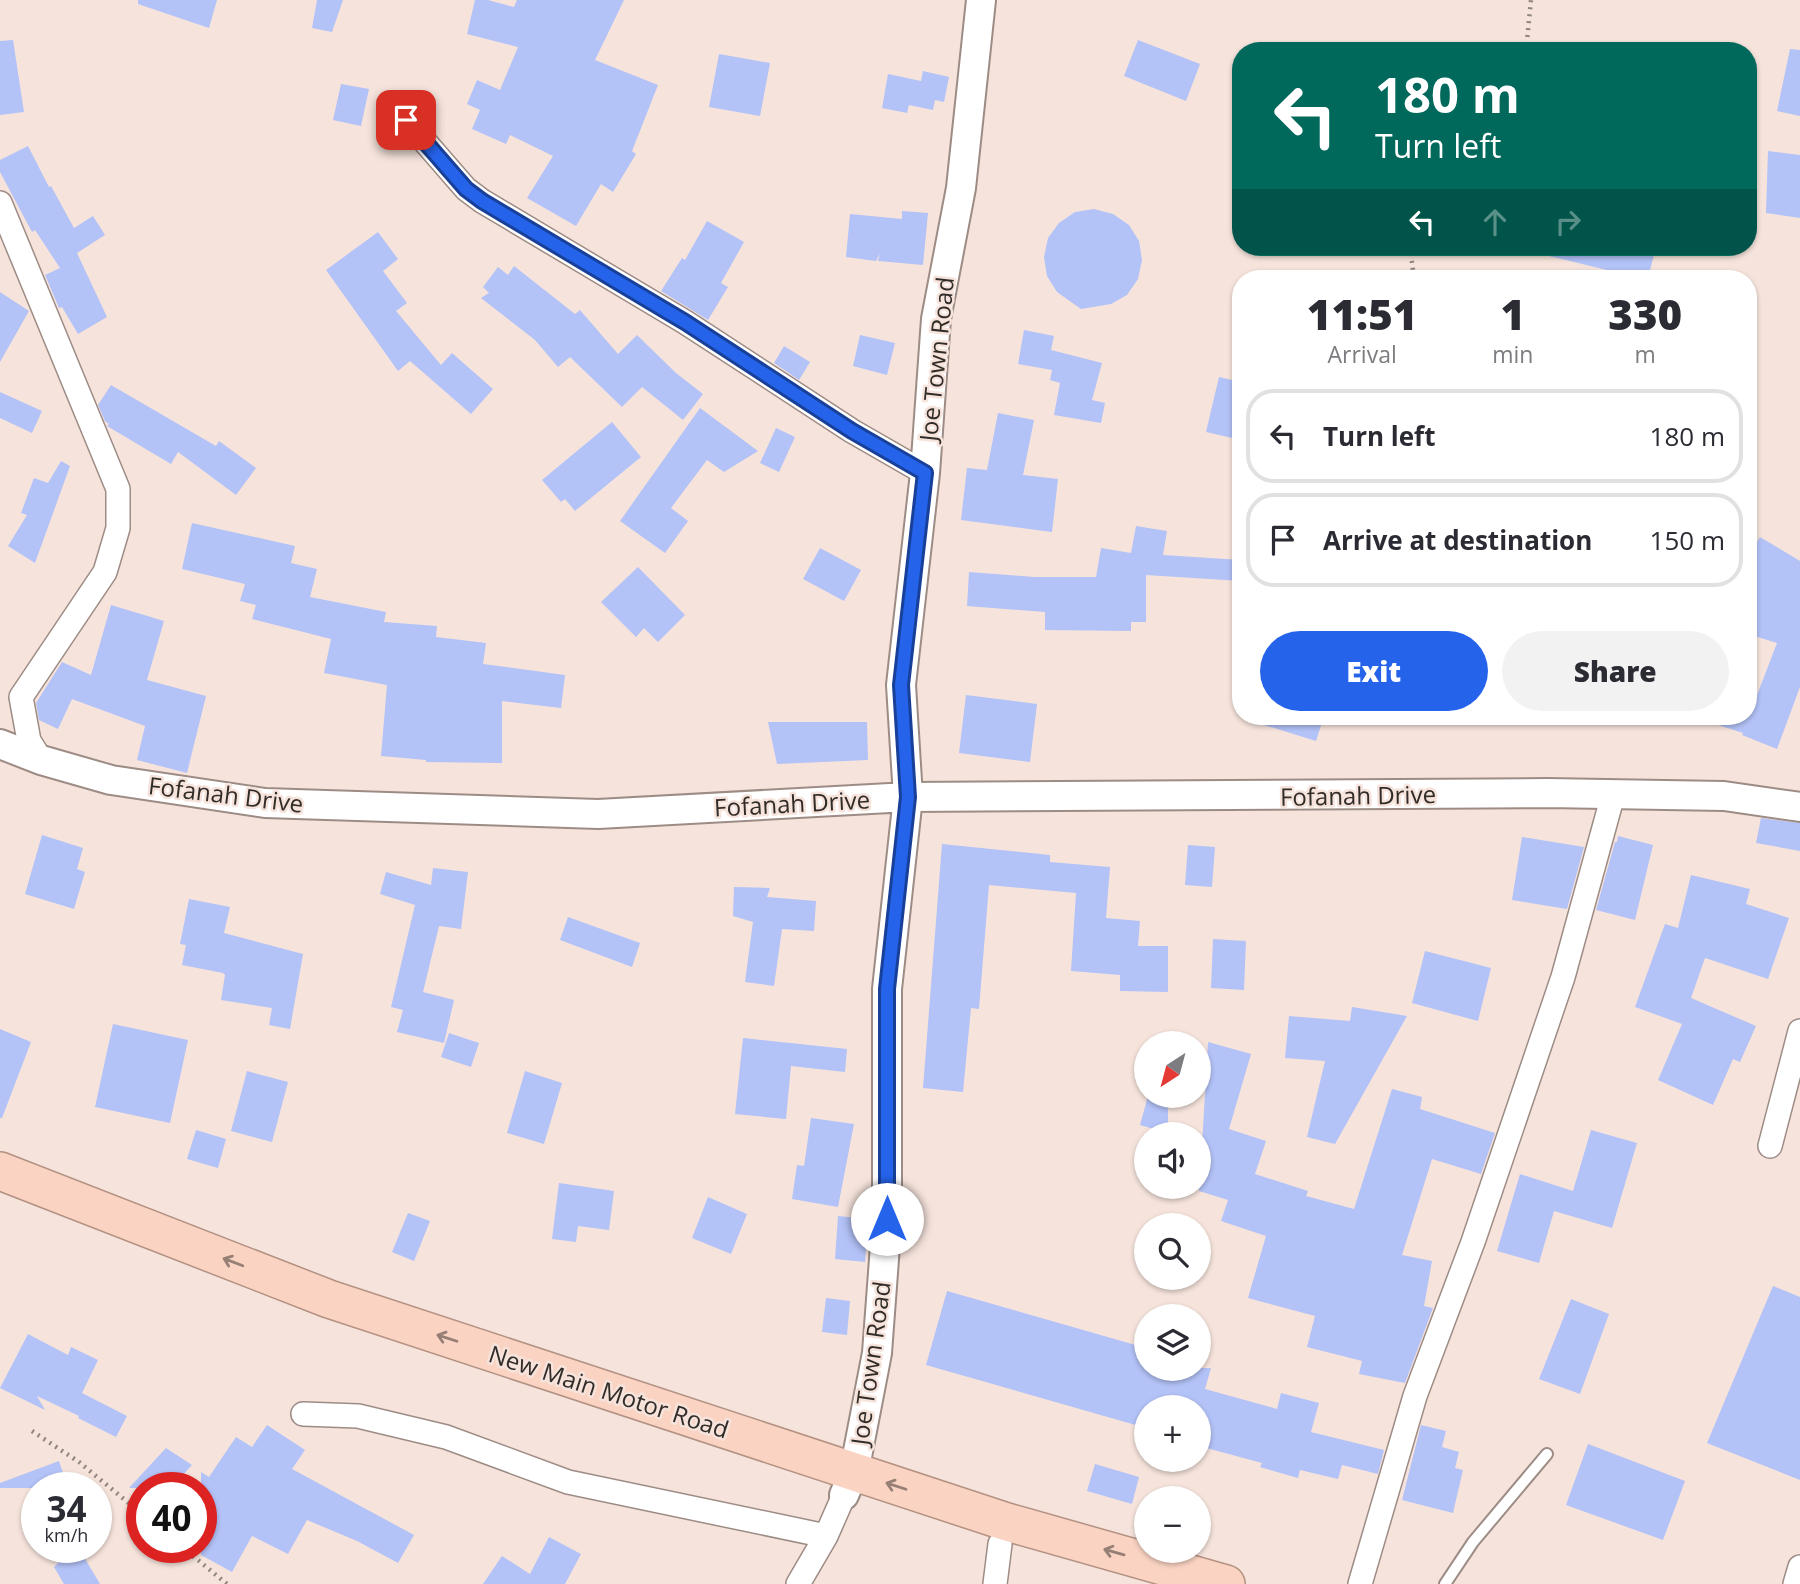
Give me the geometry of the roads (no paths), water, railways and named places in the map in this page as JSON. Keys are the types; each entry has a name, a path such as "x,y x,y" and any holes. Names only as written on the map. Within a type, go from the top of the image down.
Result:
{"highway":[{"name":"New Main Motor Road","path":"0,1171 329,1298 849,1484 1000,1544 1139,1584"},
{"name":"New Main Motor Road","path":"0,1198 318,1320 849,1484 1007,1522 1227,1584"}],"street":[{"name":"Joe Town Road","path":"798,1584 827,1536 849,1484 877,1353 887,1219 887,989 908,797 901,685 925,473 936,318 961,188 981,0"},
{"path":"406,120 466,189 482,201 685,322 852,431 925,473"},
{"path":"0,203 118,489 118,528 105,572 21,697 29,741 41,760"},
{"name":"Fofanah Drive","path":"0,744 41,760 111,780 265,803 598,814 908,797 1547,793 1724,796 1800,807"},
{"path":"1360,1584 1415,1396 1473,1242 1563,977 1613,795"},
{"path":"1770,1146 1800,1031"},
{"path":"303,1414 358,1416 446,1437 568,1482 827,1536"},
{"path":"995,1584 1000,1544"},
{"path":"1795,1584 1800,1567"}],"lane":[{"path":"1445,1584 1488,1523 1547,1454"}]}
